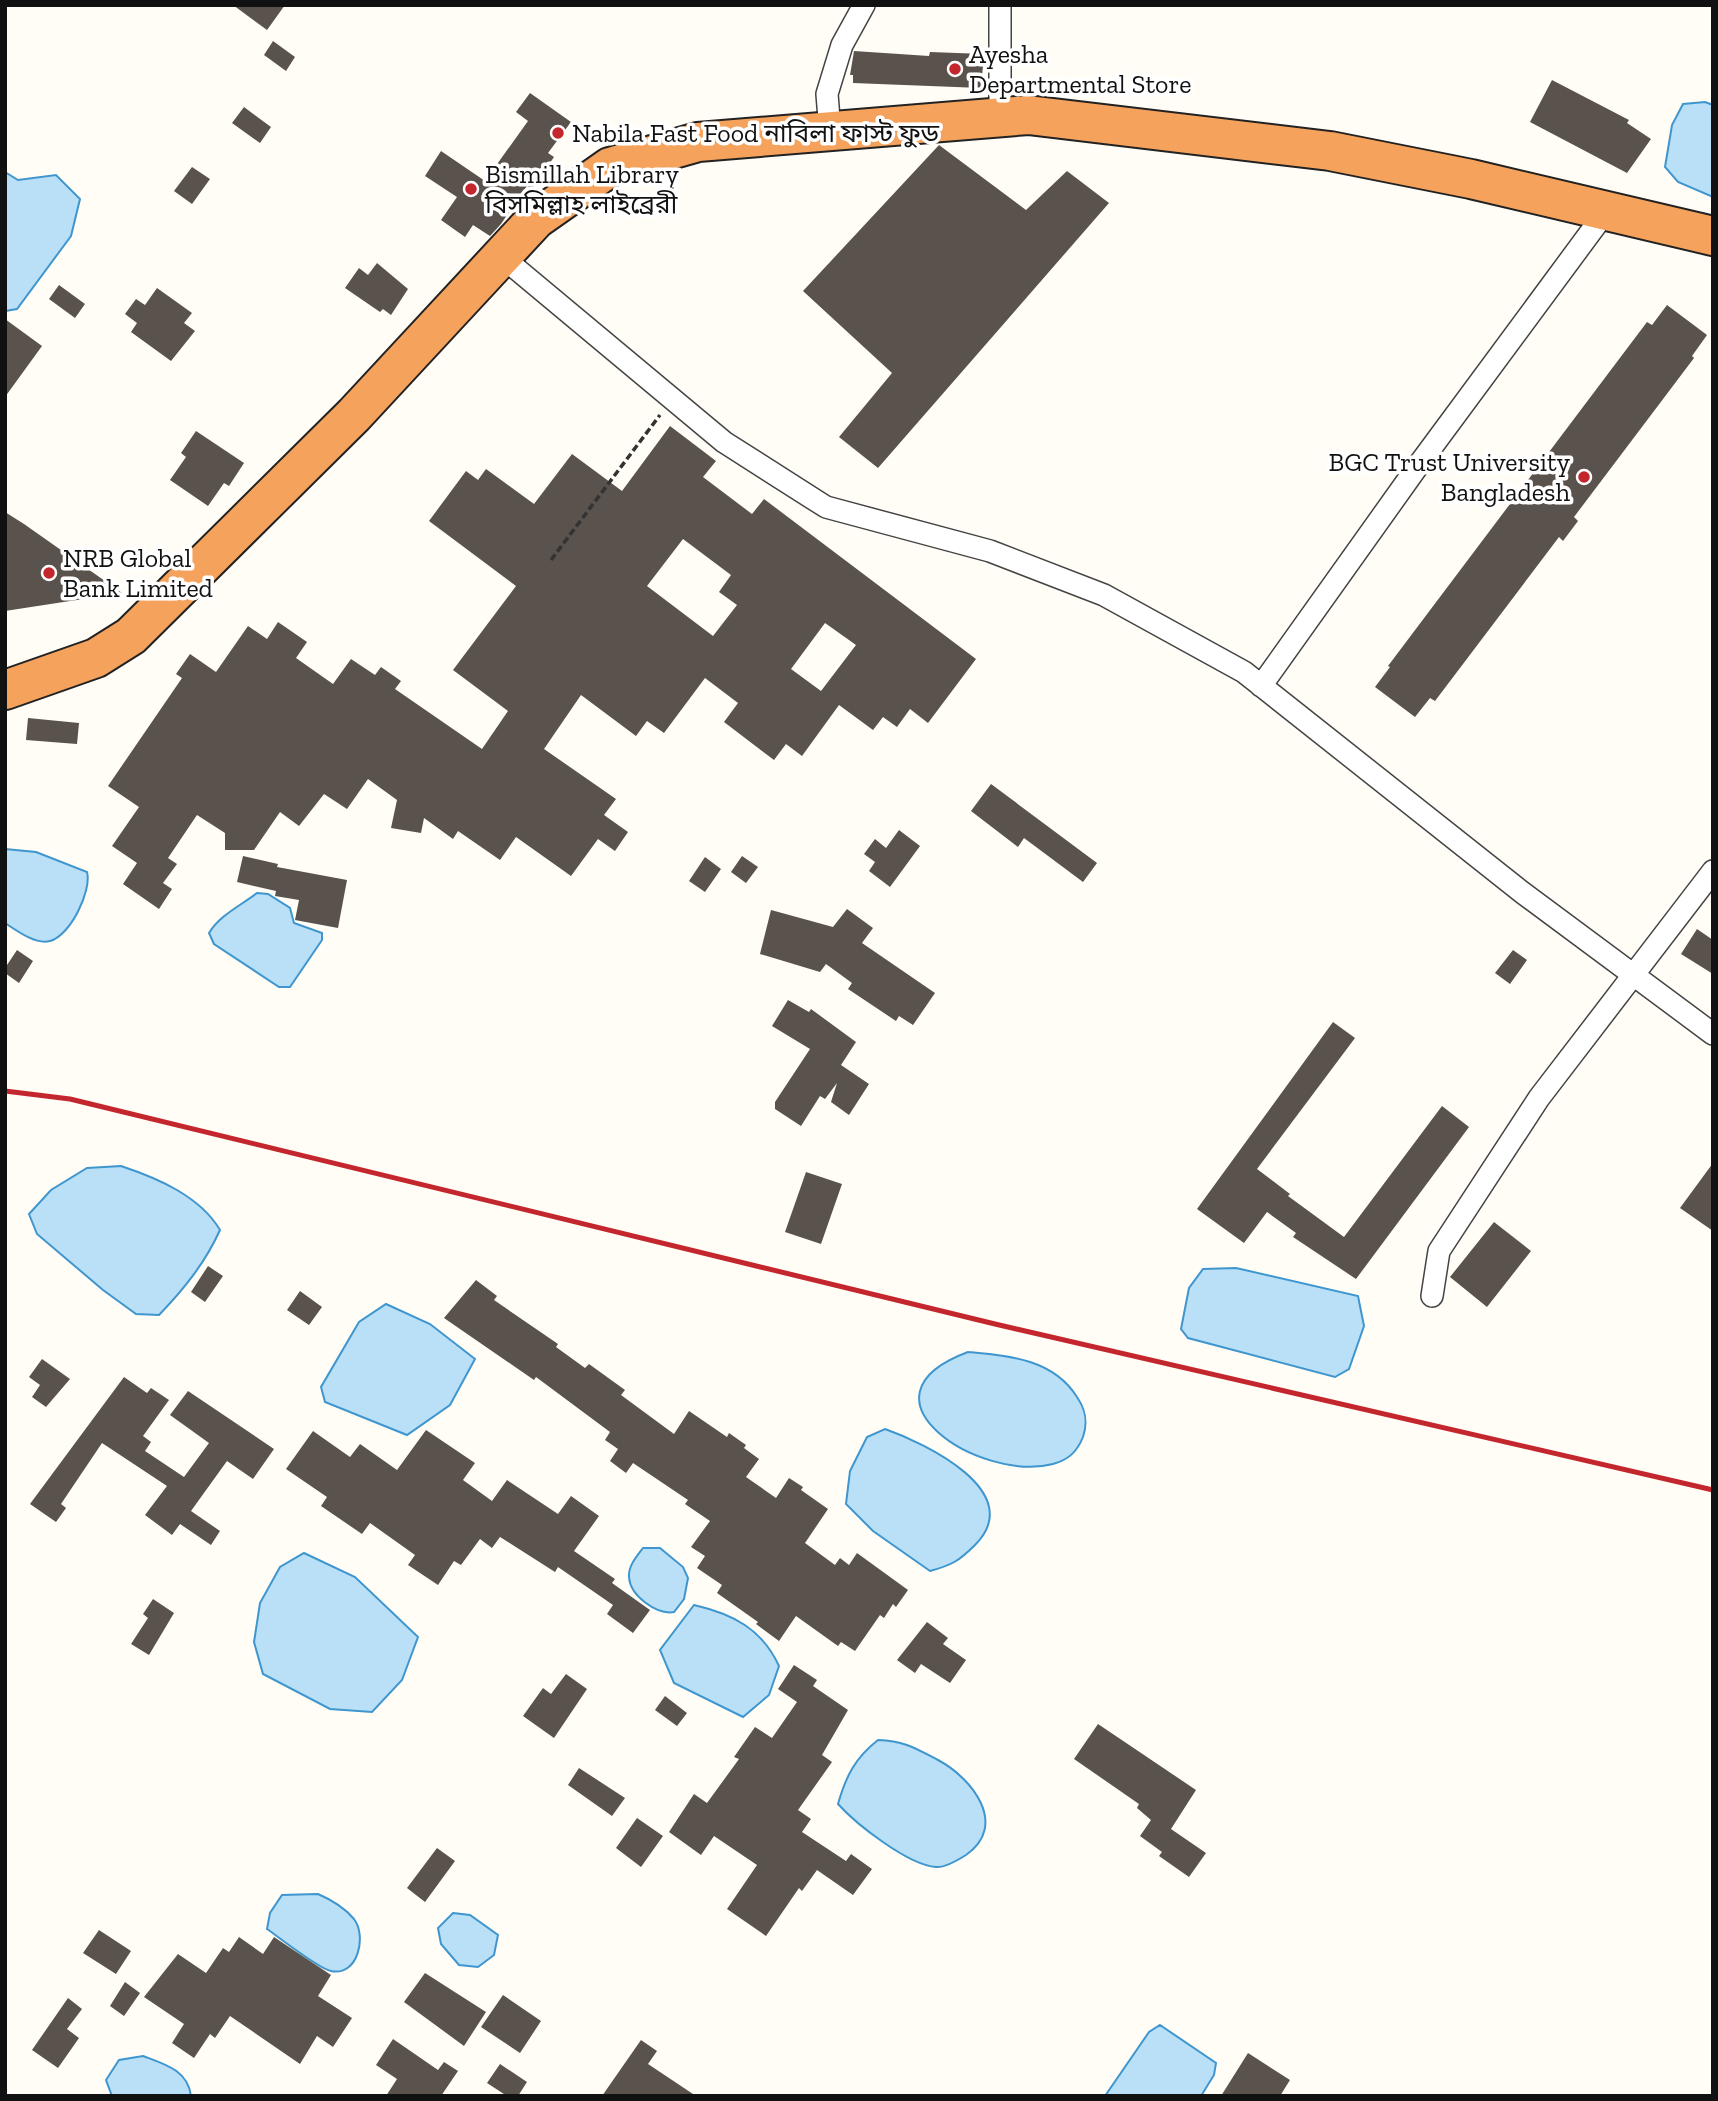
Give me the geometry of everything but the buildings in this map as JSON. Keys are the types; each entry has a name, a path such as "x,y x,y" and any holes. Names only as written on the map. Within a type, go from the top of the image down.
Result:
{"highway":[{"path":"5,690 96,658 131,636 354,415 536,219 610,167 698,142 1028,115 1330,150 1713,236"}],"street":[{"path":"830,131 827,94 842,45 864,5"},
{"path":"1000,5 1000,117"},
{"path":"1261,686 1420,463 1606,210"},
{"path":"501,256 723,442 826,507 990,551 1104,595 1244,672 1634,977 1713,1034"},
{"path":"1432,1296 1439,1251 1539,1098 1713,871"}],"path":[{"path":"551,560 672,399"}],"water":[{"path":"1705,102 1713,105 1713,197 1678,182 1665,167 1672,125 1683,104"},
{"path":"5,172 18,180 56,175 80,199 71,236 17,309 5,311"},
{"path":"5,849 36,852 87,872 83,901 72,922 58,937 50,941 39,941 5,923"},
{"path":"257,893 268,894 290,908 294,923 322,933 322,940 290,987 279,987 214,944 209,933 225,916"},
{"path":"121,1166 149,1176 189,1198 201,1207 220,1230 193,1275 159,1315 136,1314 103,1290 37,1234 29,1214 51,1190 87,1168"},
{"path":"1236,1268 1358,1296 1364,1326 1349,1369 1335,1377 1188,1338 1181,1329 1189,1288 1203,1269"},
{"path":"386,1304 430,1324 475,1359 450,1405 407,1435 325,1402 321,1387 359,1322"},
{"path":"968,1352 1029,1362 1056,1374 1067,1384 1080,1402 1085,1416 1083,1437 1075,1451 1068,1458 1053,1464 1023,1466 992,1461 962,1449 938,1432 922,1412 920,1391 934,1371"},
{"path":"885,1429 945,1458 965,1472 980,1489 989,1506 988,1525 975,1545 960,1559 930,1571 873,1531 846,1504 850,1471 867,1437"},
{"path":"643,1548 660,1548 683,1567 688,1578 684,1599 674,1612 653,1607 634,1591 629,1577 630,1569"},
{"path":"304,1553 355,1577 418,1637 402,1680 372,1712 330,1709 263,1674 254,1642 260,1603 280,1567"},
{"path":"694,1605 734,1618 745,1625 764,1642 779,1666 769,1695 743,1717 674,1683 660,1650"},
{"path":"878,1740 902,1744 938,1760 963,1778 973,1790 981,1803 985,1830 979,1843 966,1855 943,1866 924,1865 883,1842 838,1804 852,1768"},
{"path":"318,1894 342,1907 358,1926 358,1954 348,1968 340,1971 331,1971 318,1965 267,1929 270,1913 282,1895"},
{"path":"453,1913 470,1915 498,1935 494,1955 478,1967 459,1965 441,1944 438,1928"},
{"path":"1160,2025 1216,2063 1214,2075 1201,2096 1105,2096 1149,2032"},
{"path":"143,2056 167,2065 180,2074 189,2087 191,2096 112,2096 106,2080 119,2060"}],"railway":[{"path":"5,1091 70,1099 995,1324 1713,1490"}],"place":[{"name":"Ayesha Departmental Store","path":"955,69"},
{"name":"Nabila Fast Food নাবিলা ফাস্ট ফুড","path":"558,133"},
{"name":"Bismillah Library বিসমিল্লাহ লাইব্রেরী","path":"471,189"},
{"name":"BGC Trust University Bangladesh","path":"1584,477"},
{"name":"NRB Global Bank Limited","path":"49,573"}]}
